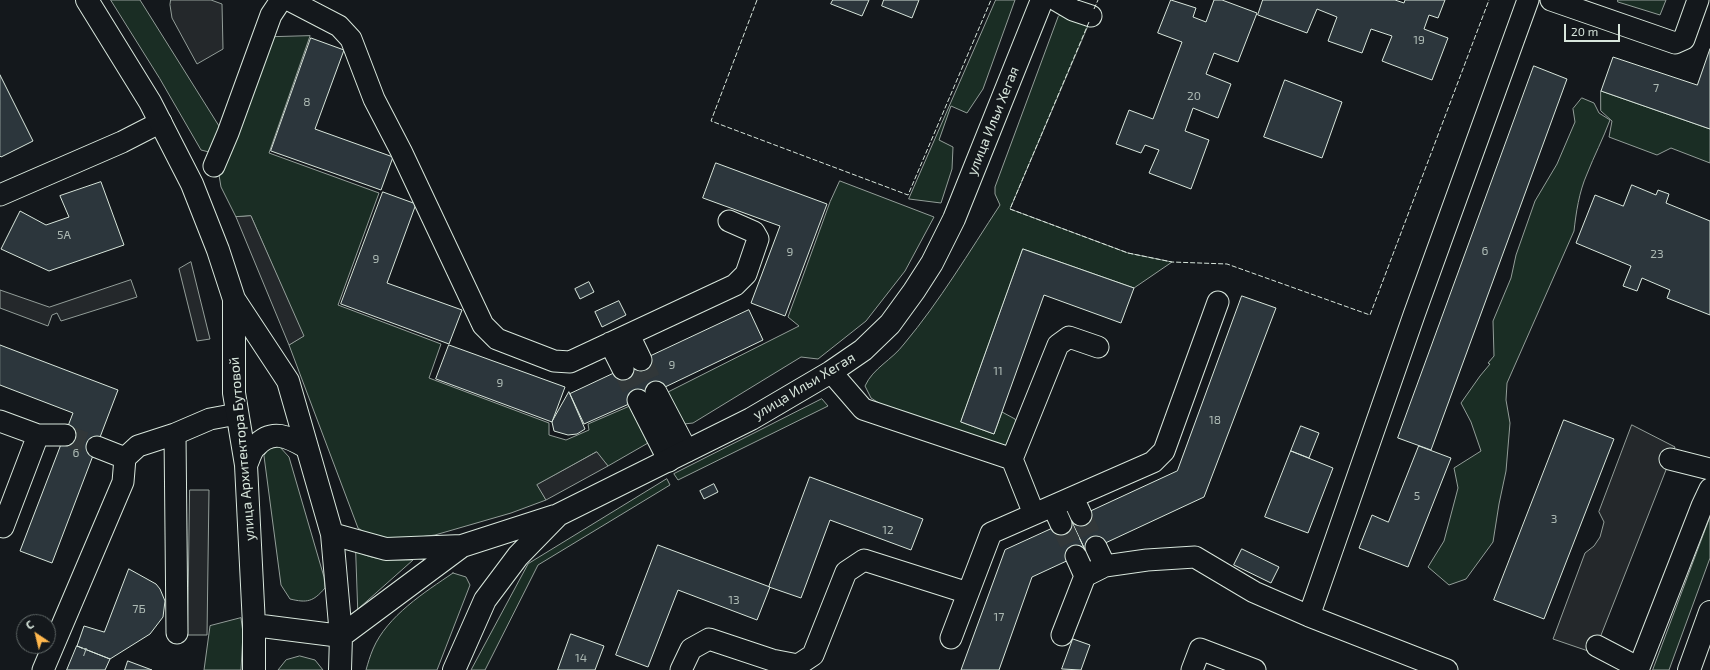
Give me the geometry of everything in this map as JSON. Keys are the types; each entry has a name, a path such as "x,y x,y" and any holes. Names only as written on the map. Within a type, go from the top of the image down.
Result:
{"main road":[{"name":"улица Архитектора Бутовой","path":"87,0 161,122 192,184 218,250 234,299 288,381 306,448 332,534 341,636 340,670"},
{"name":"улица Ильи Хегая","path":"454,670 485,600 518,556 558,515 751,419 831,372 863,350 890,324 932,263 954,219 1042,0"},
{"name":"улица Архитектора Бутовой","path":"234,299 234,393 246,465 254,625 254,670"},
{"path":"246,465 255,446 269,436 288,437 306,448"},
{"path":"332,534 386,549 462,546 558,515"},
{"path":"254,625 341,636 462,546"},
{"path":"1689,670 1710,612"}],"street":[{"path":"214,166 228,133 271,15 281,0"},
{"path":"289,0 339,26 352,39 374,99 401,151 483,325 497,339 554,361 570,362 735,286 746,274 758,239 754,232 729,221"},
{"path":"1056,0 1073,10 1091,16"},
{"path":"1308,616 1414,314 1528,0"},
{"path":"1551,0 1675,43 1684,39 1698,0"},
{"path":"0,195 122,142 161,122"},
{"path":"951,638 991,533 1034,514 1057,515 1077,506 1153,462 1164,451 1218,302"},
{"path":"1034,514 1012,459 1058,345 1069,337 1098,347"},
{"path":"620,339 632,365"},
{"path":"831,372 863,409 1012,459"},
{"path":"647,396 678,456"},
{"path":"43,670 124,482 125,458 138,446 174,434 210,419 237,414"},
{"path":"0,421 38,435 65,435"},
{"path":"174,434 177,633"},
{"path":"3,527 38,435"},
{"path":"96,447 125,458"},
{"path":"1670,458 1710,469"},
{"path":"1597,646 1638,669 1710,489"},
{"path":"1096,548 1105,566"},
{"path":"1076,556 1085,576"},
{"path":"1062,635 1085,576 1105,566 1147,560 1195,558 1254,592 1308,616 1447,670"},
{"path":"681,670 691,649 709,639 770,665 798,665 814,654 846,572 864,560 968,593"},
{"path":"1192,670 1200,649 1255,670"}],"green space":[{"path":"111,0 140,0 219,126 214,146 209,152 201,150 160,79"},
{"path":"996,0 1015,0 983,89 967,113 951,106 939,140 953,147 952,169 941,203 909,199"},
{"path":"1618,0 1666,0 1660,15 1618,2"},
{"path":"1061,14 1090,21 1010,209 1128,253 1172,262 1134,288 1023,249 961,422 994,434 1002,412 1015,419 1019,427 1013,441 1005,446 885,407 871,398 865,386 873,374 899,350 930,311 1000,205 995,194 995,187 1058,17"},
{"path":"310,36 269,153 379,193 338,305 441,344 429,378 549,423 549,435 566,440 589,430 588,424 632,405 648,443 608,466 596,452 538,485 546,500 511,513 435,535 389,541 373,538 358,528 289,345 303,336 251,216 236,217 221,187 219,175 233,135 274,37"},
{"path":"1601,91 1710,129 1710,163 1671,148 1657,155 1609,137 1612,121 1601,111"},
{"path":"1582,98 1594,103 1599,113 1610,120 1584,181 1574,231 1507,383 1506,400 1510,423 1506,471 1493,542 1466,579 1449,585 1428,567 1444,541 1458,488 1454,468 1481,451 1471,422 1461,403 1490,364 1488,363 1494,356 1493,321 1511,278 1516,255 1535,201 1557,164 1575,122 1573,109"},
{"path":"840,181 934,217 905,271 866,321 818,359 801,357 693,423 684,424 664,394 799,326 788,317 830,202"},
{"path":"822,399 828,406 678,480 674,474"},
{"path":"270,446 279,446 289,457 324,577 325,588 313,599 301,601 290,599 281,585 264,456"},
{"path":"667,479 670,485 538,565 485,670 471,670 528,564"},
{"path":"1710,517 1710,558 1669,670 1653,670"},
{"path":"356,551 370,557 391,560 413,560 358,609"},
{"path":"453,573 466,577 470,585 437,670 366,670 373,649 387,626 397,615 419,597"},
{"path":"241,618 243,633 241,670 204,670 210,626"},
{"path":"300,656 315,660 323,670 278,670 286,660"}],"shaded area":[{"path":"171,0 211,0 222,4 223,49 197,64 172,18 170,5"},
{"path":"251,216 304,336 289,345 236,217"},
{"path":"191,262 210,339 197,341 179,269"},
{"path":"131,280 137,297 61,321 57,313 52,315 48,326 0,308 0,290 49,307"},
{"path":"1632,425 1675,447 1594,653 1553,639 1585,553 1594,546 1600,537 1604,522 1599,512"},
{"path":"597,452 608,466 546,500 537,485"},
{"path":"190,490 209,490 207,635 188,635"}],"building":[{"path":"833,0 869,0 862,16 831,4"},
{"path":"884,0 919,0 912,18 882,6"},
{"path":"1171,0 1196,8 1193,17 1206,22 1214,0 1222,0 1257,13 1238,62 1214,53 1206,74 1231,84 1218,118 1193,108 1185,131 1209,140 1191,189 1149,173 1159,150 1145,145 1141,153 1116,144 1129,110 1153,119 1182,42 1158,33"},
{"path":"1263,0 1395,0 1404,3 1405,0 1445,0 1438,18 1429,15 1424,29 1448,38 1432,80 1382,61 1392,36 1371,29 1362,53 1328,41 1337,17 1317,9 1307,33 1258,15"},
{"path":"311,38 344,50 315,129 393,157 381,190 271,151"},
{"path":"1710,49 1710,129 1601,91 1613,57 1697,85"},
{"path":"1534,66 1567,79 1431,450 1398,438"},
{"path":"0,75 33,141 1,157 0,156"},
{"path":"1285,80 1342,102 1322,158 1264,137"},
{"path":"716,163 827,204 785,316 751,303 780,226 703,198"},
{"path":"101,182 124,245 49,271 1,249 20,211 46,225 69,217 60,196"},
{"path":"1632,185 1656,195 1658,190 1669,194 1666,203 1710,221 1710,315 1667,298 1670,290 1642,278 1637,291 1623,286 1631,266 1576,243 1595,195 1623,206"},
{"path":"383,192 416,204 387,283 462,310 449,344 341,304"},
{"path":"1023,249 1134,288 1121,323 1044,295 994,434 961,422"},
{"path":"589,282 594,292 580,299 575,289"},
{"path":"1242,296 1276,308 1204,497 1086,552 1071,520 1177,471"},
{"path":"619,301 626,315 602,327 595,312"},
{"path":"749,310 763,340 638,400 584,424 570,394"},
{"path":"0,345 118,390 52,563 20,551 73,413 0,385"},
{"path":"449,345 565,387 552,422 436,379"},
{"path":"569,392 585,429 577,434 568,435 554,431 552,422"},
{"path":"1564,420 1614,439 1544,619 1494,600"},
{"path":"1301,426 1319,433 1309,458 1291,451"},
{"path":"1419,446 1451,458 1408,567 1359,548 1372,515 1388,522"},
{"path":"1291,451 1333,468 1308,533 1265,517"},
{"path":"810,477 923,519 911,550 830,520 801,598 769,587"},
{"path":"714,484 718,492 704,499 700,491"},
{"path":"1071,520 1086,552 1032,577 999,670 961,670 1005,550"},
{"path":"658,545 770,587 757,620 678,590 648,667 616,655"},
{"path":"1242,549 1279,567 1271,583 1234,565"},
{"path":"129,569 156,584 160,589 165,601 163,617 150,634 110,659 77,646 84,626 104,632"},
{"path":"571,634 604,646 595,670 558,670"},
{"path":"1073,639 1090,645 1081,670 1062,669"},
{"path":"77,646 110,659 105,670 67,670"},
{"path":"128,661 152,670 125,670"}],"tunnel":[{"path":"641,360 656,392"},
{"path":"623,369 638,400"},
{"path":"65,435 97,447"},
{"path":"1081,515 1096,547"},
{"path":"1061,524 1076,556"}],"fence":[{"path":"757,0 711,121 908,195 991,0"},
{"path":"1094,9 1098,0"},
{"path":"1089,22 1010,209 1128,253 1172,262 1227,264 1370,315 1489,0"}]}
